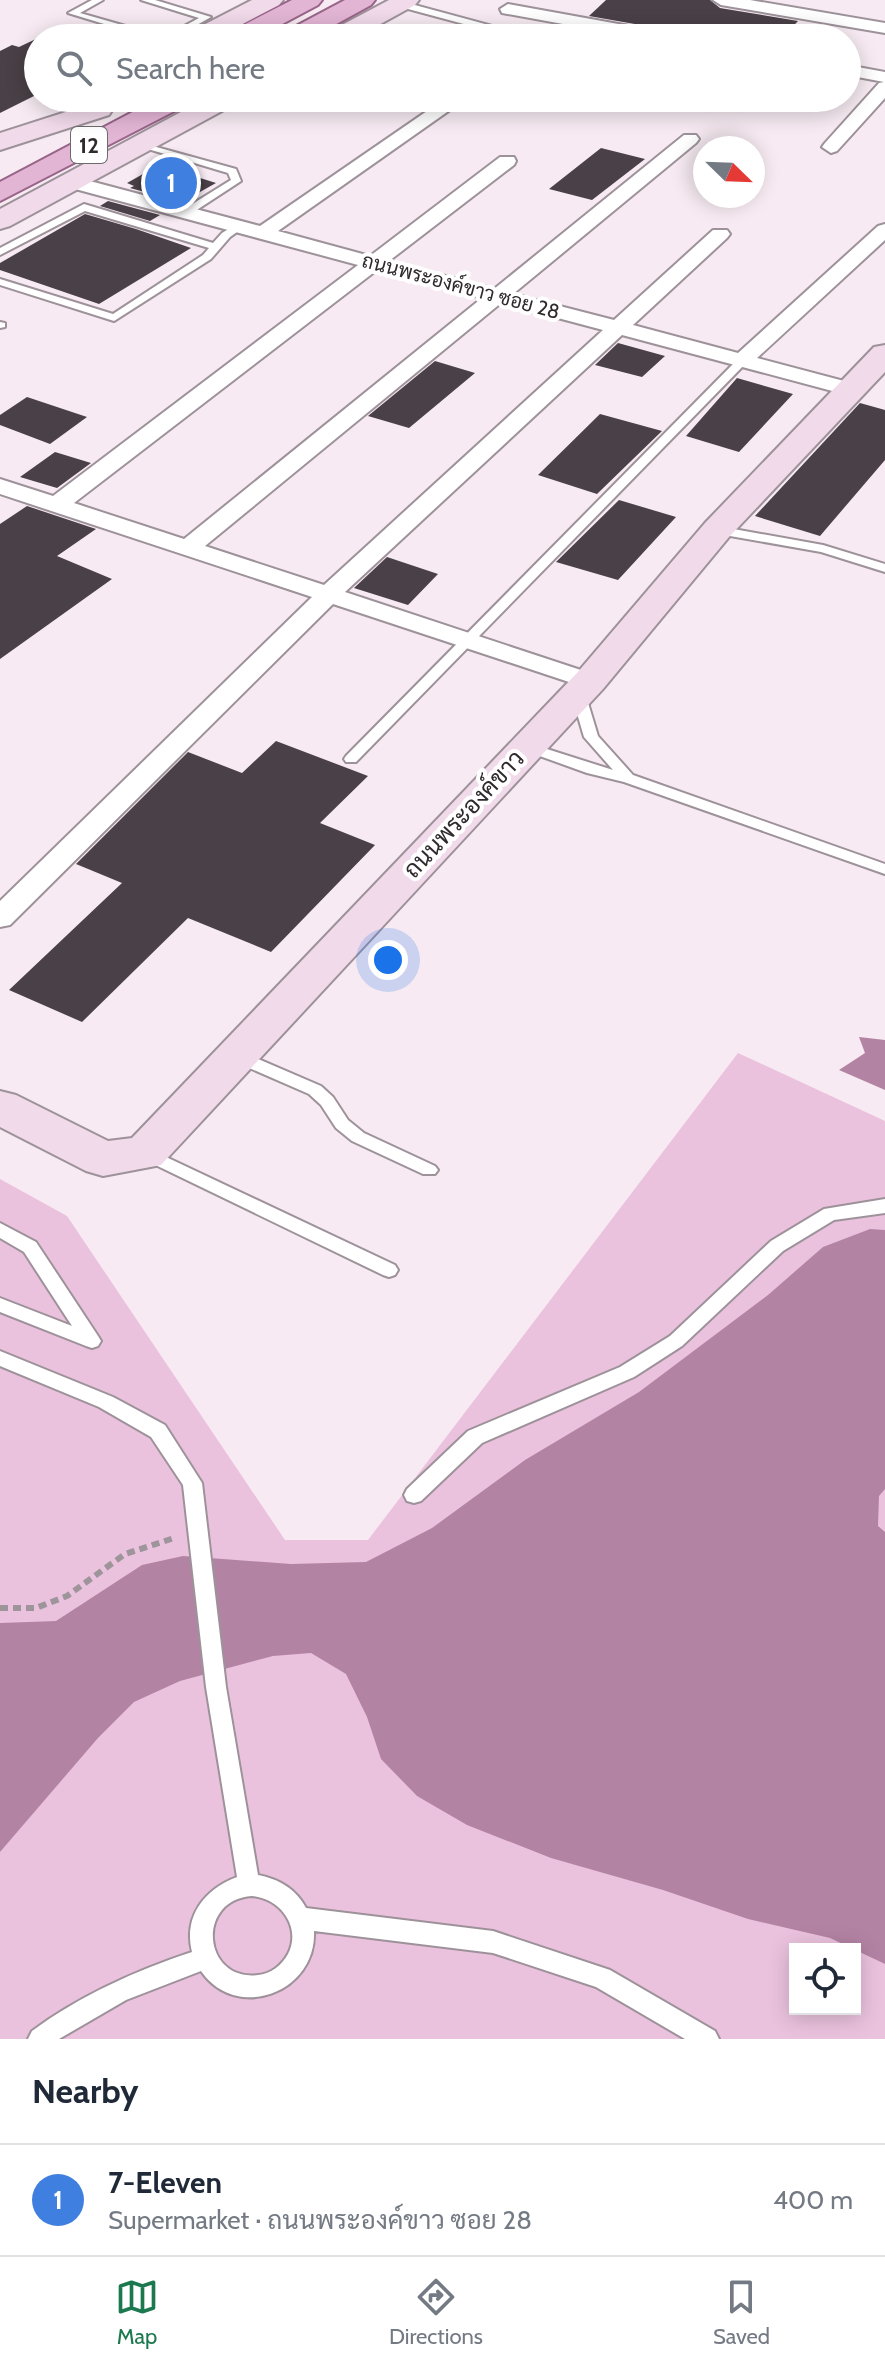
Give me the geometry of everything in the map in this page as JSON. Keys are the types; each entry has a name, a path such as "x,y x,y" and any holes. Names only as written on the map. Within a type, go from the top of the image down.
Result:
{"main road":[{"path":"255,24 274,9 310,0"},
{"path":"319,24 363,0"},
{"path":"274,9 292,24"},
{"name":"12","path":"0,161 83,112"},
{"name":"12","path":"0,193 153,112"},
{"path":"141,144 173,112"}],"street":[{"path":"721,0 885,28"},
{"path":"362,24 403,2"},
{"path":"234,24 274,9"},
{"path":"508,9 591,24"},
{"path":"861,73 885,77"},
{"path":"831,147 885,87"},
{"path":"0,140 74,112"},
{"path":"0,220 200,112"},
{"path":"263,233 438,112"},
{"path":"188,548 690,139"},
{"path":"56,505 507,161"},
{"name":"ถนนพระองค์ขาว ซอย 28","path":"71,182 851,390"},
{"path":"742,361 885,230"},
{"path":"0,918 328,595 720,234"},
{"name":"ถนนพระองค์ขาว","path":"145,1153 584,687 717,530 885,354"},
{"path":"0,486 466,639 584,687"},
{"path":"0,1107 103,1159 145,1153"}],"lane":[{"path":"99,0 72,13 111,24"},
{"path":"145,0 207,17 194,24"},
{"path":"403,2 478,24"},
{"path":"141,144 232,171 236,181 185,213"},
{"path":"0,252 84,207 215,247"},
{"path":"0,282 114,318 207,257 239,227"},
{"path":"351,759 742,361"},
{"path":"717,530 823,549 885,568"},
{"path":"584,687 591,737 628,778"},
{"path":"528,747 592,770 628,778 885,869"},
{"path":"237,1056 315,1090 327,1101 342,1124 358,1137 429,1170"},
{"path":"145,1153 389,1270"},
{"path":"414,1495 475,1437 627,1372 676,1341 777,1246 830,1214 885,1206"},
{"path":"0,1230 30,1247 92,1341 0,1305"},
{"path":"0,1358 106,1402 158,1431 192,1483 216,1687 249,1885"},
{"path":"249,1885 266,1886 281,1892 294,1903 304,1935 300,1952 291,1967 277,1978 260,1985 243,1986 227,1982 213,1973 204,1959 201,1927 208,1911 233,1889 249,1885"},
{"path":"301,1918 493,1942 602,1978 707,2039"},
{"path":"40,2039 60,2023 133,1982 204,1959"}],"path":[{"path":"0,1608 36,1608 67,1596 125,1554 161,1541 198,1538"}],"shaded area":[{"path":"859,1037 885,1040 885,1090 839,1070 865,1053"},
{"path":"738,1053 885,1121 885,2039 0,2039 0,1179 67,1216 285,1540 368,1540"},
{"path":"870,1229 885,1230 885,1489 879,1496 878,1526 885,1532 885,1964 861,1953 861,1943 841,1943 748,1919 663,1890 551,1858 467,1825 417,1796 381,1759 367,1717 346,1674 311,1653 273,1656 180,1681 134,1702 98,1738 0,1852 0,1623 56,1621 142,1565 183,1556 291,1564 366,1562 432,1528 525,1460 639,1392 768,1295 823,1247"}],"building":[{"path":"606,0 710,0 720,8 798,21 795,24 635,24 589,16"},
{"path":"12,45 24,45 24,101 0,113 0,51"},
{"path":"601,148 645,159 592,200 549,189"},
{"path":"159,165 216,183 182,202 130,188 134,186 127,183"},
{"path":"108,201 160,215 150,221 100,206"},
{"path":"85,214 191,248 99,304 0,270 0,263"},
{"path":"618,343 665,356 642,377 595,365"},
{"path":"435,361 475,373 409,428 368,416"},
{"path":"737,378 793,394 739,452 686,436"},
{"path":"27,397 87,417 50,444 0,425 0,415"},
{"path":"860,403 885,410 885,460 820,536 755,516"},
{"path":"600,414 662,431 597,494 538,475"},
{"path":"55,452 91,463 57,488 20,477"},
{"path":"619,500 676,517 618,580 556,562"},
{"path":"27,506 96,529 57,556 112,579 0,659 0,524"},
{"path":"387,557 438,574 408,605 354,588"},
{"path":"276,741 368,776 320,823 375,845 271,952 188,918 82,1022 9,990 122,883 76,864 188,752 242,773"}],"place":[{"name":"7-Eleven","path":"171,183"}]}
